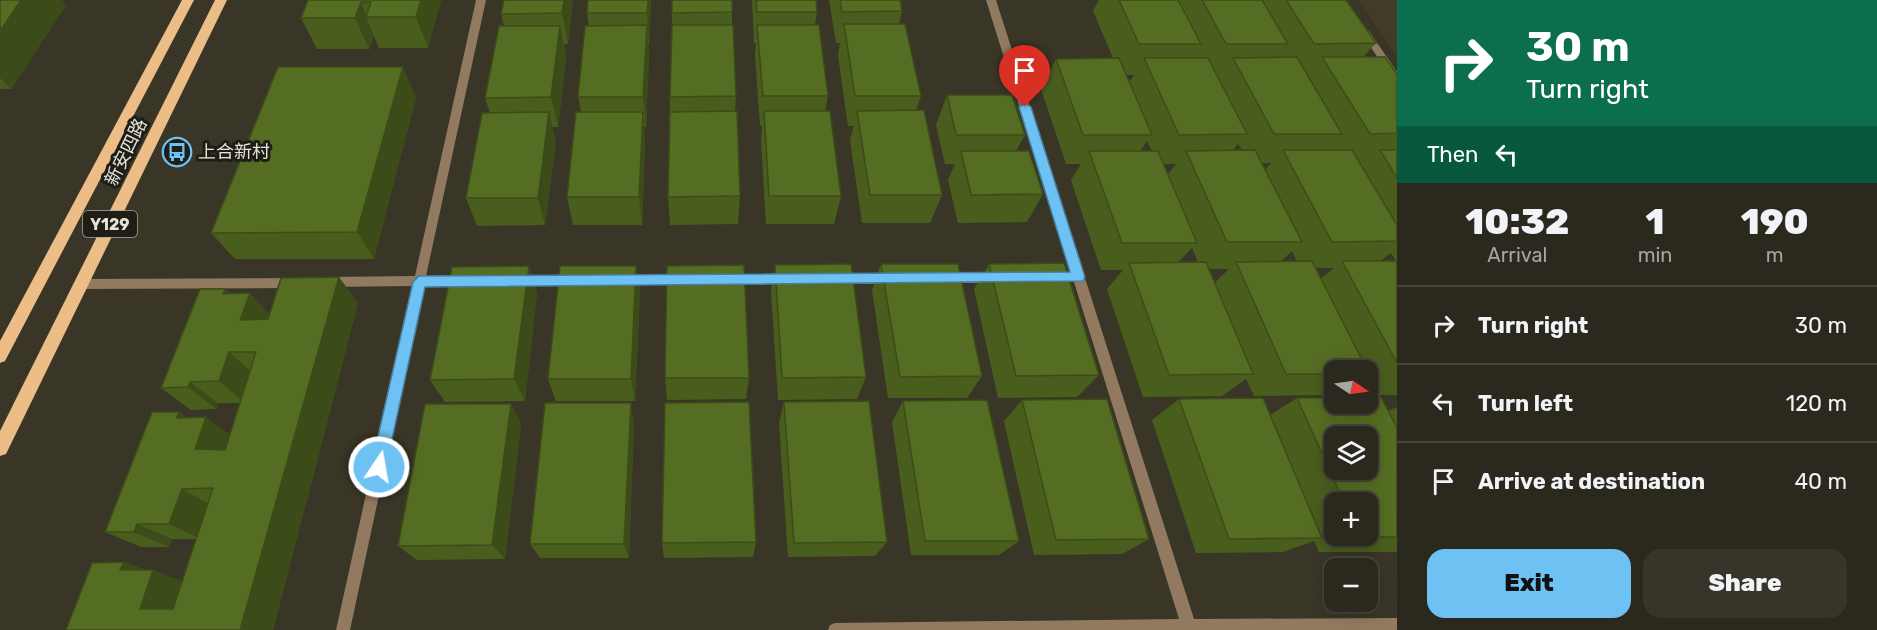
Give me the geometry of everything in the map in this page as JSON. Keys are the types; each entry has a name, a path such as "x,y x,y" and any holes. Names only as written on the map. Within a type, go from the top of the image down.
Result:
{"main road":[{"name":"新安四路","path":"0,356 188,0"},
{"name":"新安四路","path":"0,448 221,0"}],"street":[{"path":"343,630 482,0"},
{"path":"991,0 1189,627"},
{"path":"1357,20 1397,79"},
{"path":"1042,278 1078,277"},
{"path":"827,279 899,278"},
{"path":"935,278 1007,278"},
{"path":"719,280 803,279"},
{"path":"611,280 695,280"},
{"path":"81,284 479,281"},
{"path":"503,281 587,281"},
{"path":"835,630 1397,625"}],"shaded area":[{"path":"1358,0 1397,0 1397,57"}],"building":[{"path":"0,0 21,0 0,31"},
{"path":"308,0 421,0 416,17 366,17 371,2 361,2 355,18 301,18"},
{"path":"504,0 564,0 562,13 501,14"},
{"path":"588,0 648,0 647,13 587,13"},
{"path":"672,0 732,0 732,12 672,13"},
{"path":"756,0 816,0 817,12 757,12"},
{"path":"840,0 900,0 902,11 842,12"},
{"path":"1119,0 1178,0 1201,44 1139,44"},
{"path":"1202,0 1262,0 1288,44 1226,44"},
{"path":"1286,0 1346,0 1376,43 1314,44"},
{"path":"844,24 905,24 921,96 855,96"},
{"path":"647,25 643,97 578,97 585,26"},
{"path":"672,25 733,25 736,96 670,97"},
{"path":"757,25 819,25 828,96 763,96"},
{"path":"499,26 560,26 551,97 485,98"},
{"path":"1297,57 1342,134 1274,134 1233,58"},
{"path":"1322,57 1385,57 1397,74 1397,133 1370,134"},
{"path":"1119,58 1152,135 1083,135 1056,59"},
{"path":"1144,58 1208,58 1247,134 1179,135"},
{"path":"278,67 403,67 357,232 211,233"},
{"path":"947,95 1012,95 1025,135 956,135"},
{"path":"924,110 942,195 870,195 857,111"},
{"path":"737,111 740,196 668,197 670,112"},
{"path":"764,111 830,111 841,196 769,196"},
{"path":"549,112 538,198 466,198 482,113"},
{"path":"576,112 643,112 639,197 567,197"},
{"path":"1255,150 1302,242 1227,242 1186,151"},
{"path":"1283,150 1352,150 1397,225 1397,241 1332,242"},
{"path":"1380,150 1397,150 1397,178"},
{"path":"961,151 1029,151 1043,194 971,195"},
{"path":"1089,151 1158,151 1197,243 1122,243"},
{"path":"1312,261 1362,360 1324,360 1324,374 1286,374 1236,262"},
{"path":"1342,261 1397,261 1397,363"},
{"path":"1206,262 1253,374 1169,375 1129,263"},
{"path":"1064,263 1099,375 1016,376 989,264"},
{"path":"851,264 866,377 782,378 775,265"},
{"path":"881,264 958,264 982,376 900,377"},
{"path":"744,265 749,378 665,378 667,266"},
{"path":"529,266 514,379 430,380 452,267"},
{"path":"560,266 636,266 631,379 548,379"},
{"path":"339,277 240,630 66,630 92,563 124,562 120,570 153,570 140,609 173,609 213,488 182,489 169,524 137,524 134,532 105,532 152,412 179,412 177,418 206,417 195,449 225,450 256,352 229,352 219,381 190,382 188,387 161,388 200,289 225,289 223,294 250,293 240,320 268,319 281,278"},
{"path":"1378,397 1381,397 1397,428 1397,537 1378,537 1378,492 1339,492 1334,480 1378,480 1378,426 1324,426 1324,458 1297,398 1324,398 1324,414 1378,414"},
{"path":"1263,398 1322,538 1229,539 1179,399"},
{"path":"1107,399 1149,539 1056,540 1022,400"},
{"path":"987,400 1019,541 925,541 903,401"},
{"path":"869,401 887,542 794,543 784,402"},
{"path":"749,402 756,542 662,543 665,403"},
{"path":"545,403 631,403 624,544 530,544"},
{"path":"425,404 511,404 492,545 398,546"}],"place":[{"name":"上合新村","path":"177,152"}],"route":[{"path":"379,467 419,282 1078,277 1025,107"}]}
